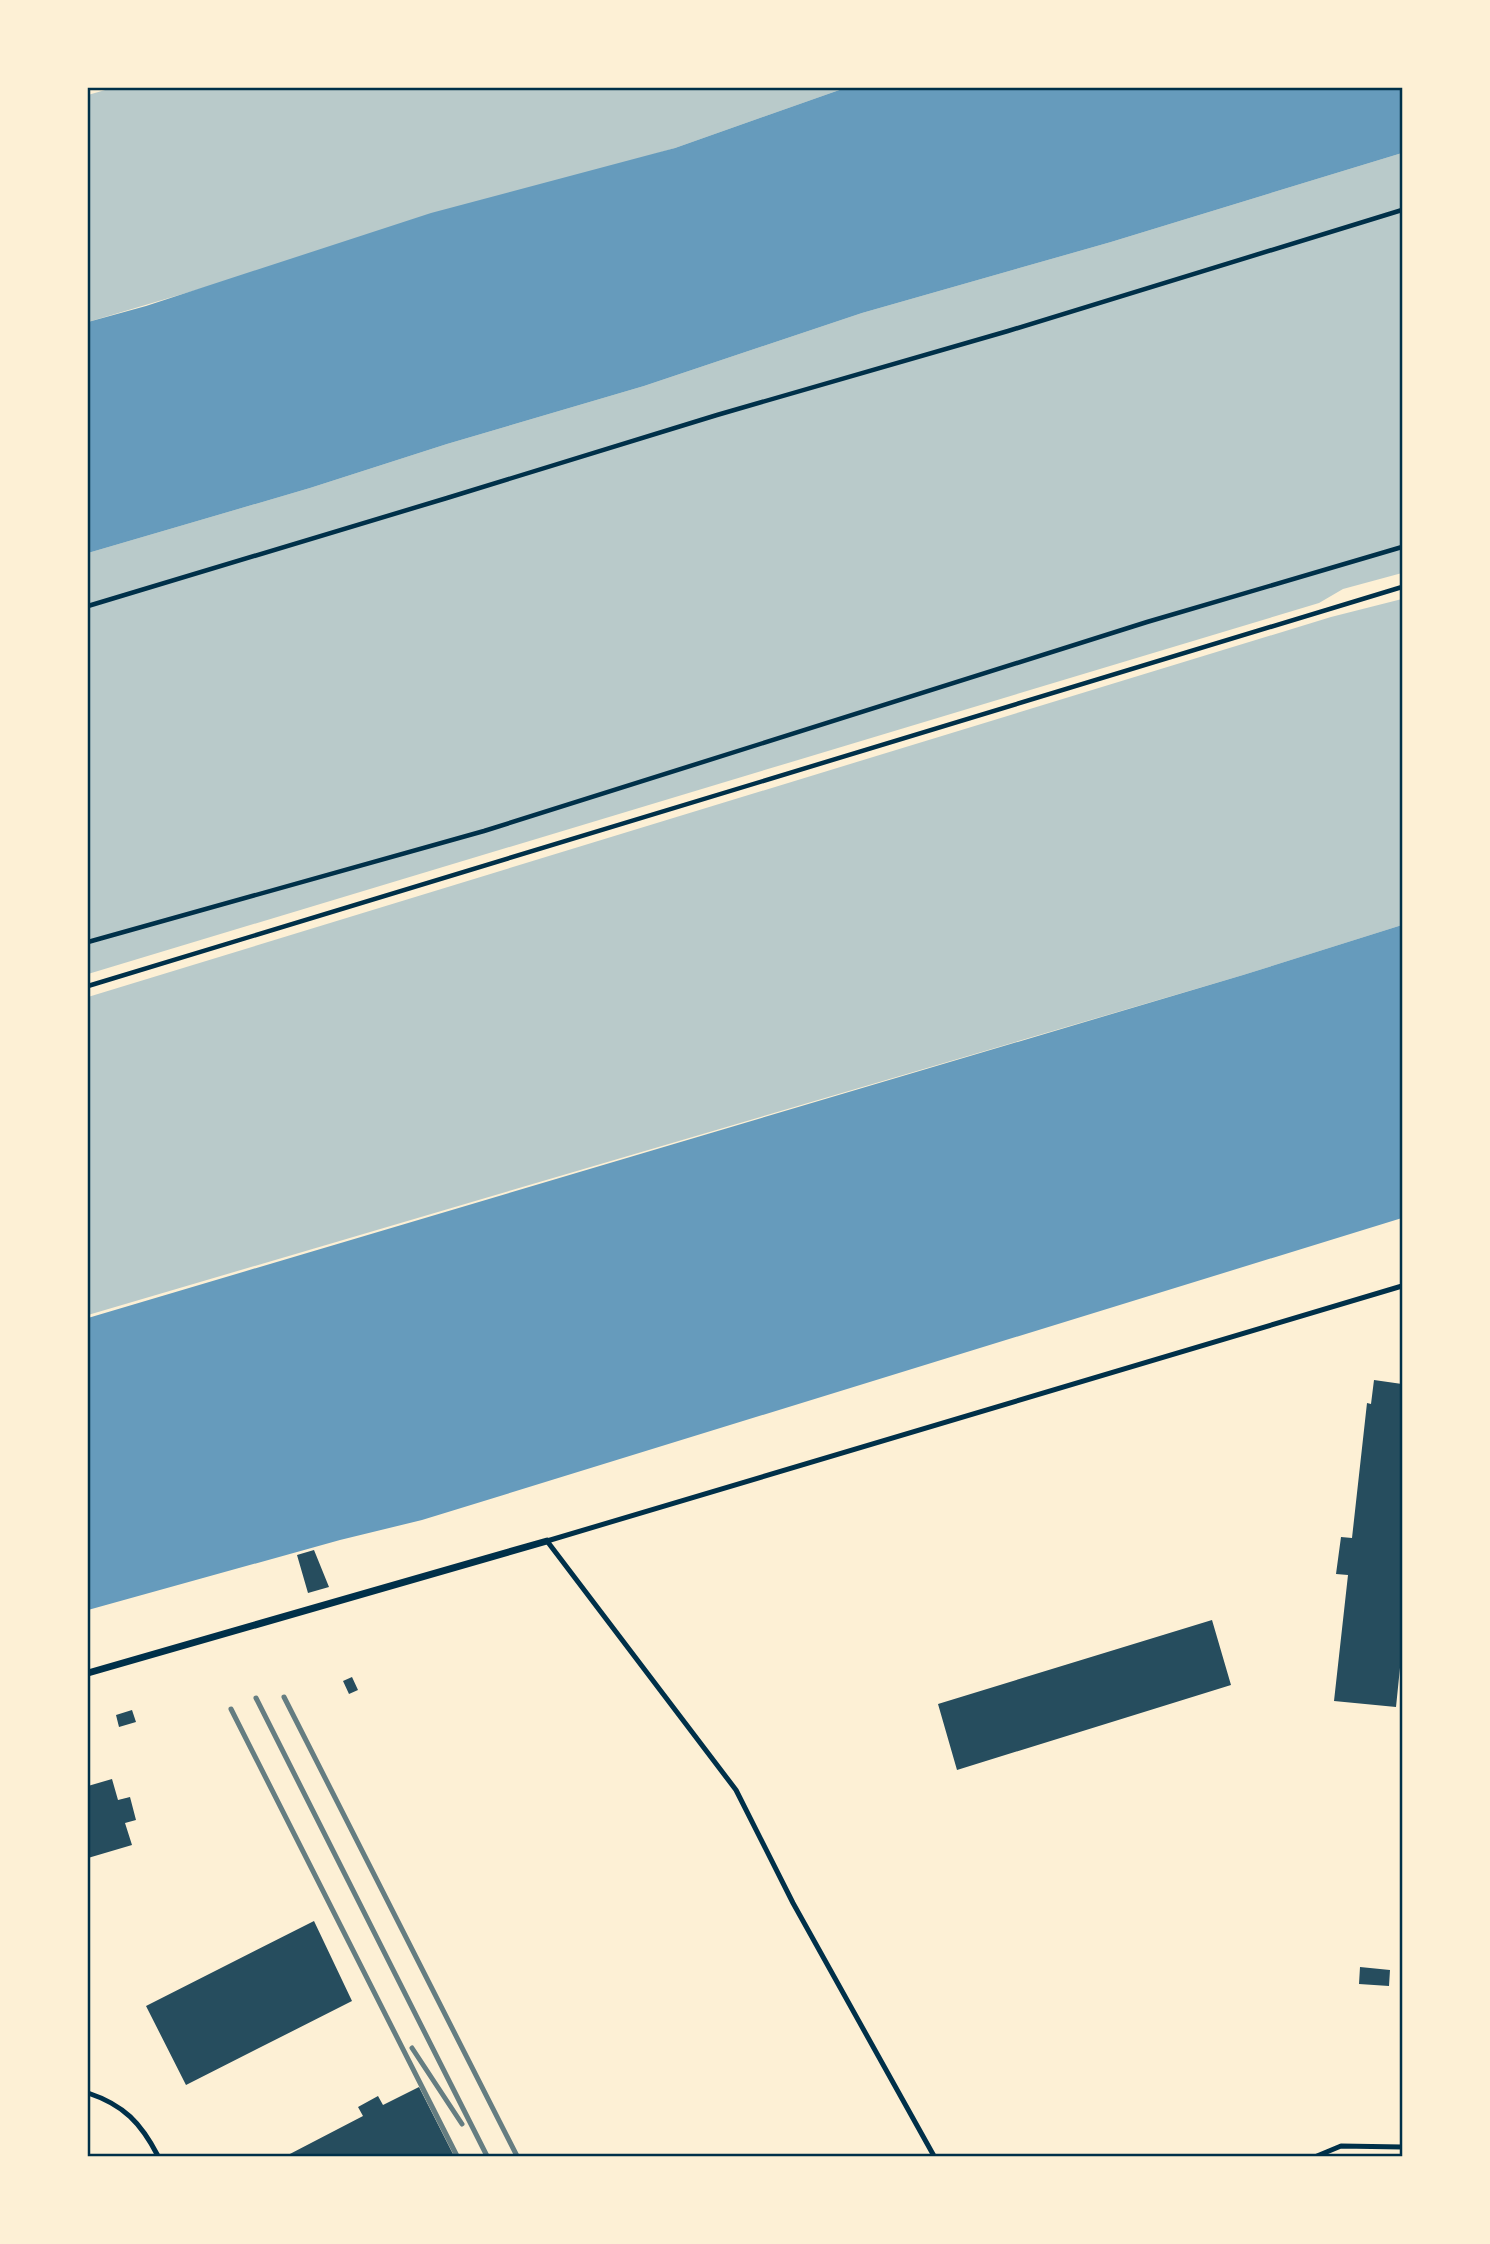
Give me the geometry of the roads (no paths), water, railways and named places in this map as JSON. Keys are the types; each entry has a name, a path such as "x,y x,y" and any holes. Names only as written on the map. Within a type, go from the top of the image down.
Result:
{"street":[{"path":"88,1672 547,1541"}],"lane":[{"path":"934,2157 793,1903 736,1790 547,1541 1402,1286"},
{"path":"88,2093 123,2110 146,2132 158,2157"},
{"path":"1318,2157 1341,2146 1402,2147"}],"water":[{"path":"845,88 1402,88 1402,153 1111,242 862,313 644,386 88,553 88,322 146,306 431,213 675,148"},
{"path":"1402,925 1402,1218 422,1520 88,1610 88,1318 1243,975"}],"railway":[{"path":"284,1697 517,2156"},
{"path":"256,1698 487,2156"},
{"path":"231,1709 457,2156"},
{"path":"412,2048 462,2124"}]}
